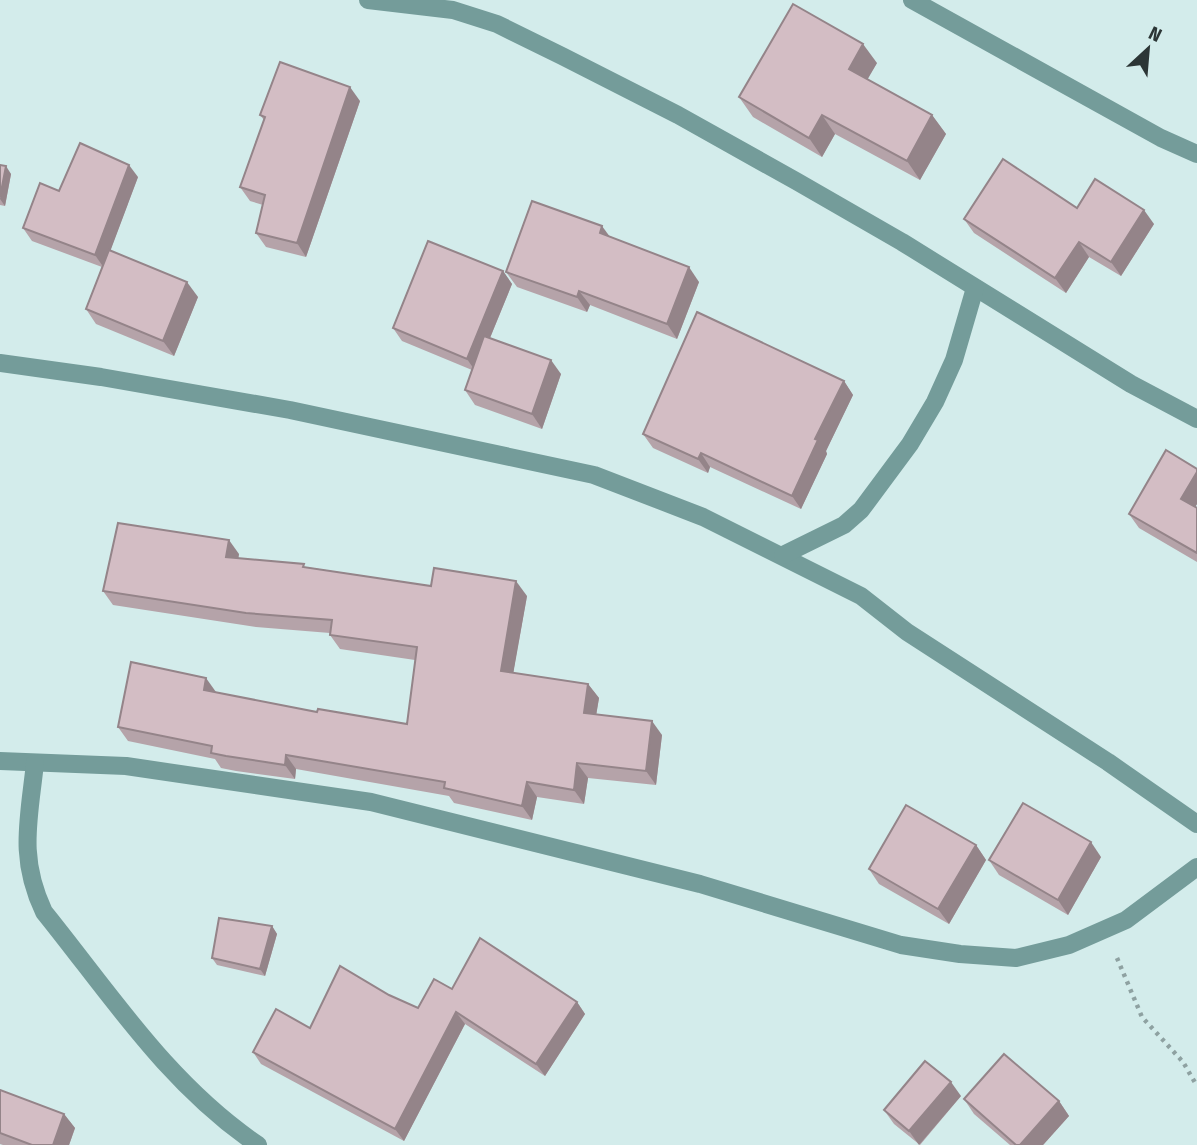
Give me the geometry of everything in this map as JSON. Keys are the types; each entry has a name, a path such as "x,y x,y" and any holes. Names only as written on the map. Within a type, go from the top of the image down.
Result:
{"street":[{"path":"368,0 453,10 496,24 690,122 866,221 1131,384 1197,419"},
{"path":"912,0 1161,138 1197,154"},
{"path":"783,555 844,525 861,510 910,444 935,402 954,360 975,288"},
{"path":"0,363 101,377 290,410 594,475 703,517 861,596 907,632 1108,762 1197,824"},
{"path":"0,761 126,766 371,802 700,884 901,945 960,954 1016,958 1069,945 1126,920 1197,867"},
{"path":"35,763 26,842 27,863 34,891 44,912 181,1082 214,1112 258,1145"}],"path":[{"path":"1106,929 1142,1017 1183,1062 1197,1086"}],"building":[{"path":"793,4 863,44 849,69 932,115 907,161 822,115 809,138 739,97"},
{"path":"280,62 350,87 297,243 256,233 265,195 240,187 265,117 260,115"},
{"path":"80,143 129,165 95,255 23,228 40,183 59,191"},
{"path":"1003,159 1077,208 1095,179 1144,210 1111,262 1079,242 1055,278 964,219"},
{"path":"0,165 6,166 0,197"},
{"path":"532,201 602,226 600,233 689,267 667,324 579,291 577,297 506,272"},
{"path":"428,241 503,271 467,359 393,328"},
{"path":"109,250 187,282 163,341 86,309"},
{"path":"697,312 844,381 815,439 818,440 792,496 701,453 698,459 643,434"},
{"path":"484,336 551,360 532,414 465,390"},
{"path":"1166,450 1197,469 1181,499 1197,508 1197,553 1129,514"},
{"path":"118,523 229,540 226,557 304,564 303,567 431,586 434,568 516,581 501,671 588,684 584,713 652,721 646,771 577,763 574,790 527,782 522,806 444,788 445,782 286,755 285,765 226,756 211,753 212,746 118,727 131,662 206,678 204,690 317,712 318,709 407,724 417,647 330,635 332,620 246,613 103,591"},
{"path":"1023,803 1091,842 1058,900 989,860"},
{"path":"906,805 976,845 938,909 869,869"},
{"path":"219,918 272,926 260,969 212,958"},
{"path":"480,938 577,1002 536,1064 456,1012 395,1129 253,1052 276,1009 310,1028 340,966 389,995 418,1008 434,979 452,989"},
{"path":"1004,1054 1059,1101 1020,1145 1016,1145 964,1099"},
{"path":"925,1061 951,1082 909,1131 884,1110"},
{"path":"0,1090 64,1114 53,1145 32,1145 0,1133"}]}
